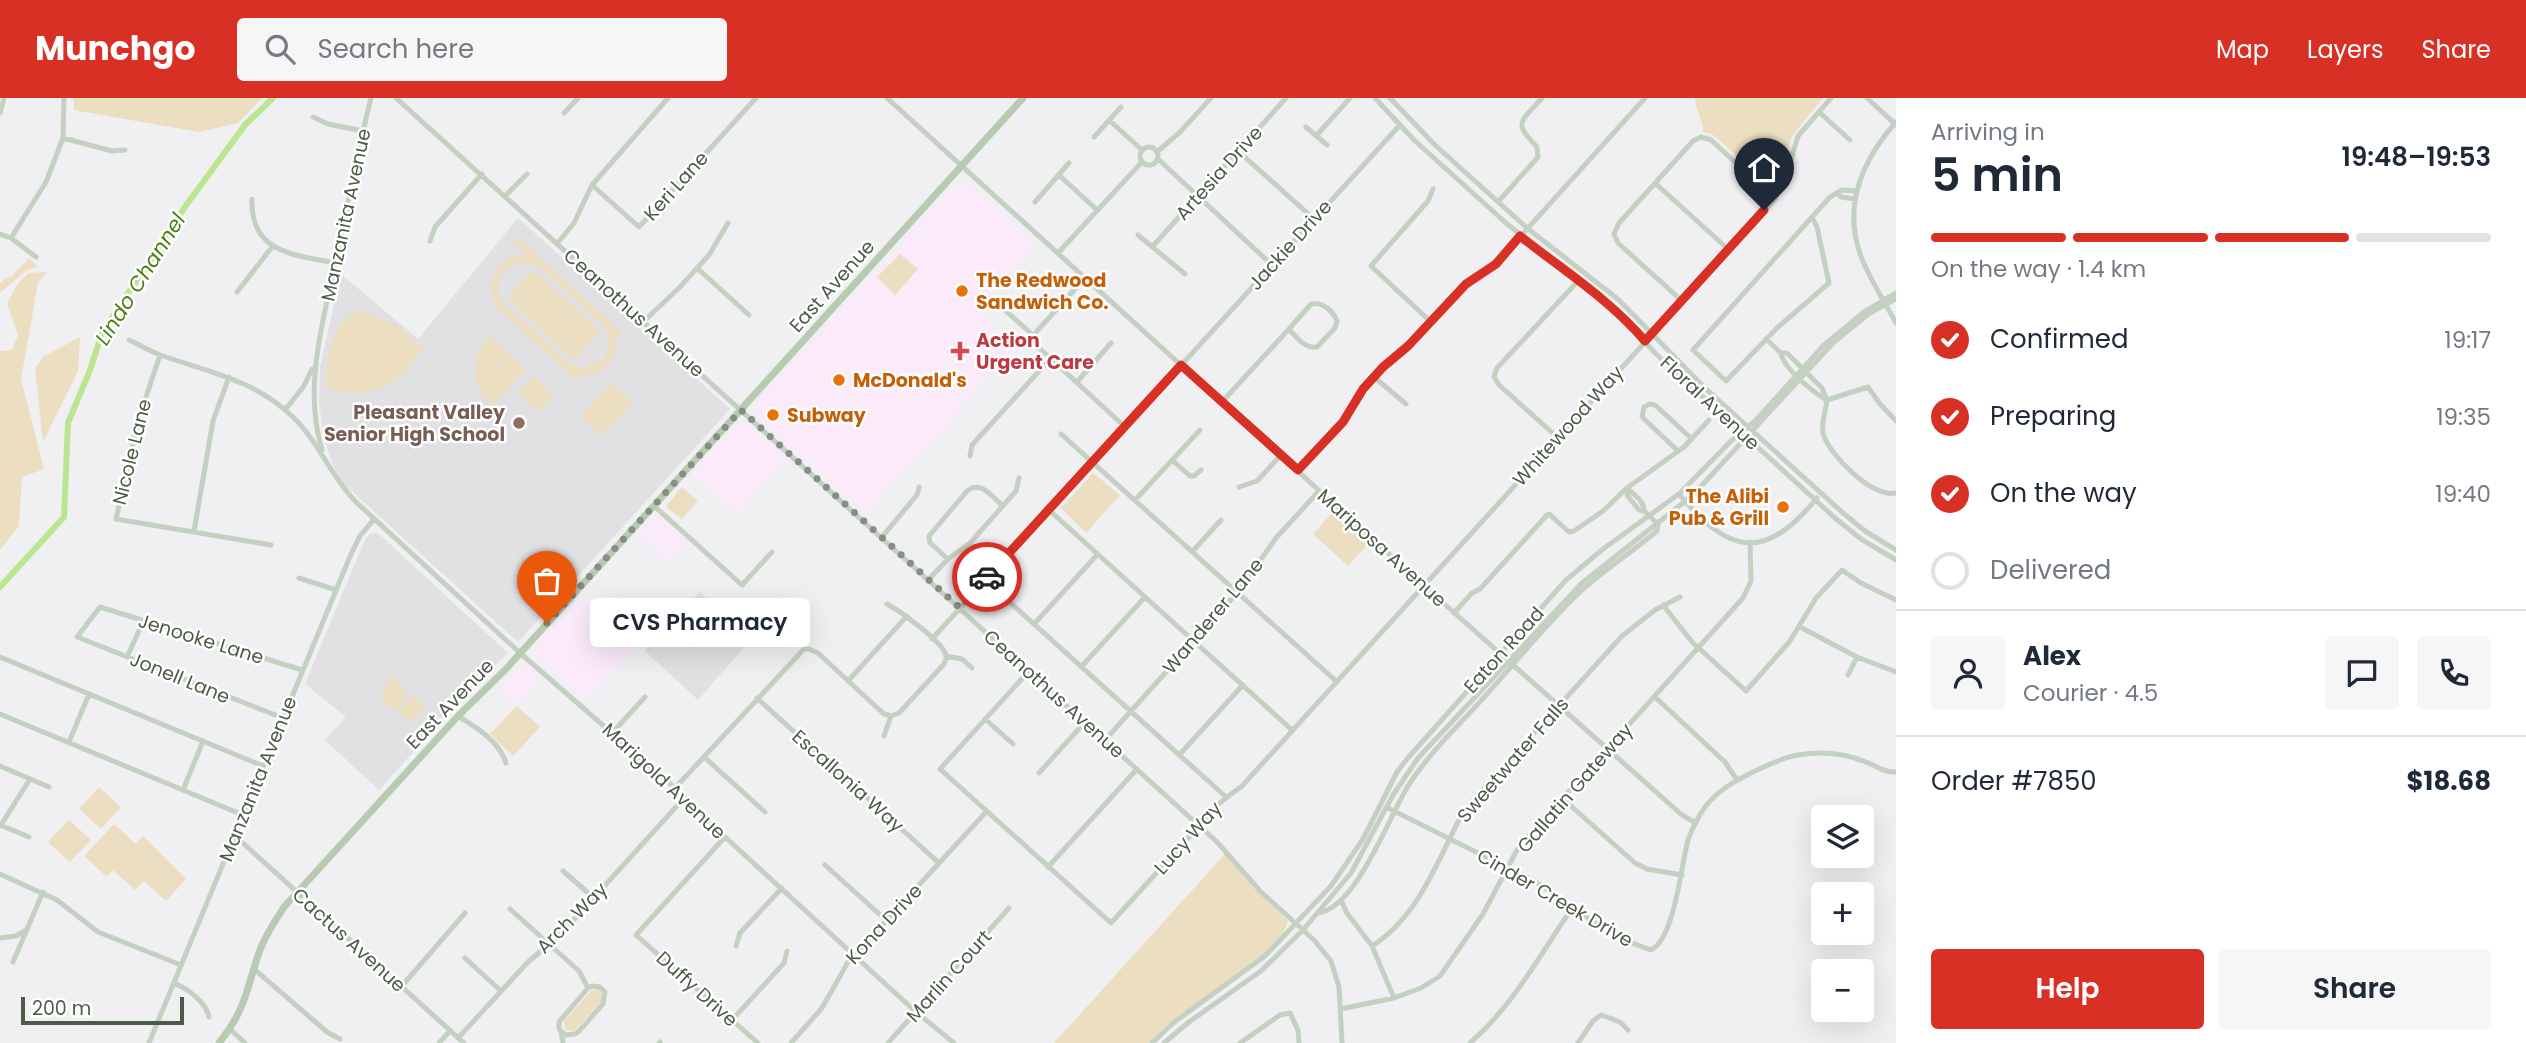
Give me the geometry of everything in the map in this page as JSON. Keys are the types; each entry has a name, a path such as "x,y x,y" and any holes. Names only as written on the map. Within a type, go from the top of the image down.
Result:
{"main road":[{"name":"East Avenue","path":"219,1043 246,1001 254,969 270,929 297,893 458,716 520,653 1023,98"}],"street":[{"path":"0,113 4,98"},
{"path":"11,238 46,182 63,138 64,98"},
{"name":"Manzanita Avenue","path":"324,457 314,420 313,382 372,98"},
{"name":"Ceanothus Avenue","path":"396,98 1224,850 1261,892 1303,930 1331,961 1339,987 1342,1043"},
{"path":"404,104 410,98"},
{"path":"564,113 578,98"},
{"path":"558,243 574,223 592,185 668,98"},
{"name":"Keri Lane","path":"592,185 639,227 756,98"},
{"name":"Mariposa Avenue","path":"887,98 1454,613 1682,815 1696,823"},
{"path":"1157,152 1180,132 1211,98"},
{"name":"Artesia Drive","path":"1152,247 1286,98"},
{"path":"1316,136 1350,98"},
{"name":"Floral Avenue","path":"1375,98 1400,125 1520,236 1614,309 1816,500 1861,539 1896,560"},
{"name":"Floral Avenue","path":"1390,98 1434,145 1497,202 1608,290 1689,373 1821,493 1865,531 1896,550"},
{"path":"1497,202 1538,157 1538,147 1523,133 1521,125 1522,120 1542,98"},
{"path":"1298,470 1343,422 1363,389 1374,377 1466,284 1496,264 1645,98"},
{"name":"Whitewood Way","path":"1423,585 1774,198 1785,180 1794,144 1803,129 1831,98"},
{"path":"1867,98 1896,123 1869,157 1856,191 1854,225 1857,246 1864,264 1896,323"},
{"path":"1094,137 1121,107"},
{"path":"1819,112 1850,140"},
{"path":"313,117 328,124 363,131"},
{"path":"1109,120 1142,150"},
{"name":"Jackie Drive","path":"932,639 1400,125"},
{"path":"1306,127 1327,145"},
{"path":"1681,300 1618,243 1614,234 1615,228 1693,141 1702,137 1711,140 1774,198"},
{"path":"63,138 113,152 125,150"},
{"path":"1142,150 1151,148 1157,152 1158,159 1173,171 1197,198 1272,265"},
{"path":"1142,150 1142,162"},
{"path":"1238,150 1314,219"},
{"path":"1142,162 1152,165 1158,159"},
{"path":"1058,253 1142,162"},
{"path":"1035,202 1069,163"},
{"path":"430,241 435,228 482,174"},
{"path":"505,196 527,174"},
{"path":"1059,175 1097,210"},
{"path":"1655,183 1728,249"},
{"path":"1431,322 1371,266 1428,201 1433,189"},
{"path":"1812,217 1817,227 1829,283 1766,339 1726,381 1693,350 1812,217 1830,197 1842,190 1856,191"},
{"path":"1837,193 1841,197 1855,199"},
{"path":"252,199 251,212 254,222 272,247 336,263"},
{"path":"643,322 697,268 718,243 728,223"},
{"path":"0,234 11,238 36,257"},
{"path":"1138,235 1185,274"},
{"path":"236,292 272,247"},
{"path":"697,268 749,316"},
{"path":"1034,336 1085,278"},
{"path":"1557,437 1499,385 1494,377 1497,368 1579,280"},
{"name":"Eaton Road","path":"1164,1043 1261,971 1303,930 1351,873 1418,758 1582,583 1685,502 1843,328 1896,293"},
{"path":"1885,302 1896,299"},
{"path":"1222,402 1311,304 1315,302 1323,305 1337,321 1335,328 1313,348 1289,329"},
{"path":"998,304 1034,336 1037,346 1050,359 1124,426"},
{"path":"1766,339 1816,394 1827,400 1868,387 1896,421"},
{"path":"129,340 160,355 249,385 285,410 315,442 324,457"},
{"path":"1077,382 1111,343"},
{"path":"1781,353 1787,353 1822,388 1827,400 1823,430 1828,446 1870,487 1890,495 1896,493"},
{"name":"Nicole Lane","path":"160,355 138,421 116,519 271,545"},
{"path":"970,456 972,445 1050,359"},
{"path":"285,410 304,386 316,360"},
{"path":"194,531 214,421 229,377"},
{"path":"1374,377 1406,404"},
{"path":"1678,451 1642,417 1644,407 1655,405 1692,439"},
{"path":"1454,613 1472,593 1480,589 1547,515 1569,531 1574,531 1678,451 1709,420"},
{"path":"1135,500 1200,430"},
{"path":"1061,434 1336,681"},
{"name":"Eaton Road","path":"1152,1043 1173,1023 1249,969 1331,886 1345,868 1397,772 1566,580 1646,513 1679,494 1730,442 1745,435"},
{"path":"1240,487 1257,481 1281,455"},
{"name":"Marigold Avenue","path":"324,457 344,490 374,519 520,653 685,797 916,1012 954,1043"},
{"path":"1172,460 1190,476 1201,470"},
{"path":"928,580 947,559 970,543 1016,491 1019,478"},
{"path":"947,559 930,542 929,536 968,490 980,486 1003,506"},
{"path":"882,537 917,495 919,487"},
{"path":"1628,489 1634,492 1646,513 1658,524"},
{"name":"Wanderer Lane","path":"1105,740 1237,593 1276,538 1320,491"},
{"path":"1679,494 1705,522 1722,535 1750,542 1765,540 1785,532 1821,493"},
{"path":"654,506 742,586 772,552"},
{"path":"1049,510 1292,730"},
{"name":"Manzanita Avenue","path":"149,1043 336,590 360,537 374,519"},
{"path":"1192,552 1220,520"},
{"name":"Eaton Road","path":"1318,913 1329,911 1341,900 1366,865 1421,767 1582,590 1657,531 1658,524"},
{"name":"Gallatin Gateway","path":"1341,1009 1394,998 1421,988 1440,976 1483,914 1517,850 1699,649 1748,590 1751,571 1750,542"},
{"path":"1034,624 1097,555"},
{"path":"1663,605 1673,621 1699,649 1746,691 1790,641 1816,598 1842,570 1861,583 1896,600"},
{"path":"299,578 336,590"},
{"path":"985,579 1226,797"},
{"name":"Lucy Way","path":"985,719 940,769 1111,923 1199,826 1206,814 1242,786 1423,585"},
{"path":"1081,667 1145,597"},
{"name":"Sweetwater Falls","path":"1372,946 1404,919 1428,881 1468,806 1622,636 1663,605 1680,597"},
{"path":"674,788 800,651 809,649 818,653 884,714 891,716 899,713 944,664 946,656 932,639 906,616 887,604"},
{"name":"Jenooke Lane","path":"77,637 100,607 302,670"},
{"path":"848,681 906,616"},
{"path":"127,657 143,622"},
{"path":"1800,626 1857,657 1896,672"},
{"name":"Jonell Lane","path":"77,637 282,719"},
{"path":"946,656 961,659 972,668"},
{"path":"0,657 263,766"},
{"path":"1848,675 1857,657"},
{"path":"1013,744 985,719 1029,671"},
{"path":"1180,754 1242,685"},
{"path":"69,742 89,694"},
{"path":"613,732 645,697"},
{"path":"1655,697 1725,762 1737,780"},
{"name":"Escallonia Way","path":"757,698 939,863"},
{"path":"0,714 243,815"},
{"path":"458,716 487,737 500,750 506,763"},
{"path":"884,736 891,716"},
{"path":"1039,773 1085,722"},
{"path":"183,790 203,741"},
{"path":"1562,798 1635,863 1682,876 1687,844 1696,823 1712,799 1737,780 1796,755 1832,753 1847,755 1895,773"},
{"path":"704,757 765,812"},
{"path":"0,766 49,787"},
{"path":"1048,867 1137,769"},
{"path":"29,837 1,825 30,779"},
{"name":"Arch Way","path":"458,1038 536,953 550,945 685,797"},
{"name":"Cinder Creek Drive","path":"1380,805 1536,882 1626,942 1648,950 1655,948 1660,942 1682,876"},
{"name":"Kona Drive","path":"791,1043 822,1008 842,970 854,955 987,811"},
{"name":"Cactus Avenue","path":"234,836 464,1043"},
{"name":"Duffy Drive","path":"725,837 636,935 758,1043"},
{"path":"825,865 887,921"},
{"path":"563,871 594,898"},
{"path":"0,874 57,900 98,932 181,965"},
{"path":"736,946 740,933 782,888"},
{"path":"13,962 43,892"},
{"path":"1341,900 1372,946 1394,998"},
{"path":"1470,1043 1492,1023 1514,996 1573,906"},
{"name":"Marlin Court","path":"888,1043 1009,908"},
{"path":"510,909 579,971 588,988"},
{"path":"401,987 465,913"},
{"path":"0,938 16,936 27,930"},
{"path":"732,1020 784,963 787,951"},
{"path":"465,958 501,991"},
{"path":"254,969 327,1032 340,1039"},
{"path":"174,982 207,1008 209,1017"},
{"path":"563,1043 559,1021 588,988 600,987 605,992 606,1000 572,1042"},
{"path":"1240,1043 1280,1015 1290,1013 1298,1030 1299,1043"},
{"path":"1578,1043 1593,1021 1601,1015 1620,1023 1628,1030"},
{"path":"230,1029 245,1043"},
{"path":"439,1043 450,1031"},
{"path":"561,1032 570,1036 579,1031"}],"shaded area":[{"path":"73,98 262,98 238,123 199,132 74,110"},
{"path":"1695,98 1823,98 1792,136 1778,184 1768,183 1712,134 1703,132"},
{"path":"962,184 971,186 1036,244 976,310 1015,347 865,514 758,418 755,409 758,400 953,187"},
{"name":"Pleasant Valley Senior High School","path":"518,218 730,409 518,642 345,485 333,465 324,438 319,402 320,367 341,274 418,339"},
{"path":"517,237 621,331 619,339 616,337 611,359 602,369 581,375 576,380 498,309 492,298 490,285 497,268 510,257 525,254 513,242","holes":["517,263 529,263 539,267 603,325 609,343 601,361 583,368 570,364 504,304 499,291 502,275"]},
{"path":"900,254 918,269 895,295 877,277"},
{"path":"29,258 38,267 27,270 0,293 0,283 12,276"},
{"path":"533,270 600,330 574,360 507,299"},
{"path":"47,272 38,283 21,379 44,469 22,477 19,526 0,550 0,351 12,350 18,335 7,304 17,285 28,273"},
{"path":"357,310 396,325 423,348 394,381 370,392 357,393 326,387 329,354 336,333 341,323"},
{"path":"489,336 525,369 492,407 479,390 475,372 479,353"},
{"path":"80,337 78,371 43,442 35,369 43,357"},
{"path":"534,376 554,395 539,412 518,393"},
{"path":"611,383 633,402 602,436 581,416"},
{"path":"746,424 787,458 737,513 693,474 738,425"},
{"path":"1093,473 1120,495 1086,533 1061,508"},
{"path":"682,487 698,501 682,519 668,509 667,505"},
{"path":"1334,511 1369,543 1348,566 1313,534"},
{"path":"658,516 688,542 669,563 638,535"},
{"path":"378,533 508,653 464,695 379,790 325,740 346,717 305,684 364,542 369,534"},
{"path":"700,592 752,638 698,700 645,651 653,639 649,628 661,621 672,609 677,598 690,601"},
{"path":"582,595 637,645 586,701 532,651"},
{"path":"686,624 705,641 695,652 676,635"},
{"path":"525,667 540,680 518,705 500,688 517,669"},
{"path":"391,677 400,681 407,696 396,711 380,698"},
{"path":"413,695 426,708 412,724 398,711"},
{"path":"517,706 540,727 513,756 490,734"},
{"path":"99,787 121,807 101,829 79,809"},
{"path":"69,820 91,840 70,862 48,842"},
{"path":"114,824 136,844 143,836 186,879 166,901 144,881 135,890 113,870 107,877 84,856"},
{"path":"1225,854 1251,885 1288,921 1271,947 1238,975 1173,1020 1149,1043 1054,1043"},
{"path":"598,989 603,994 602,1001 574,1031 565,1030 564,1021 592,990"}],"waterway":[{"name":"Lindo Channel","path":"0,587 64,517 68,423 102,333 187,204 245,125 273,98"}],"way so far":[{"path":"547,623 741,410 960,608 987,577"}],"place":[{"name":"The Redwood Sandwich Co.","path":"962,291"},
{"name":"Action Urgent Care","path":"960,351"},
{"name":"McDonald's","path":"839,380"},
{"name":"Subway","path":"773,415"},
{"name":"Pleasant Valley Senior High School","path":"519,423"},
{"name":"The Alibi Pub & Grill","path":"1783,507"},
{"name":"CVS Pharmacy","path":"547,623"}],"route":[{"path":"987,577 1181,365 1298,470 1343,422 1363,389 1383,367 1408,346 1472,278 1496,264 1520,236 1591,289 1645,341 1764,210"}]}
